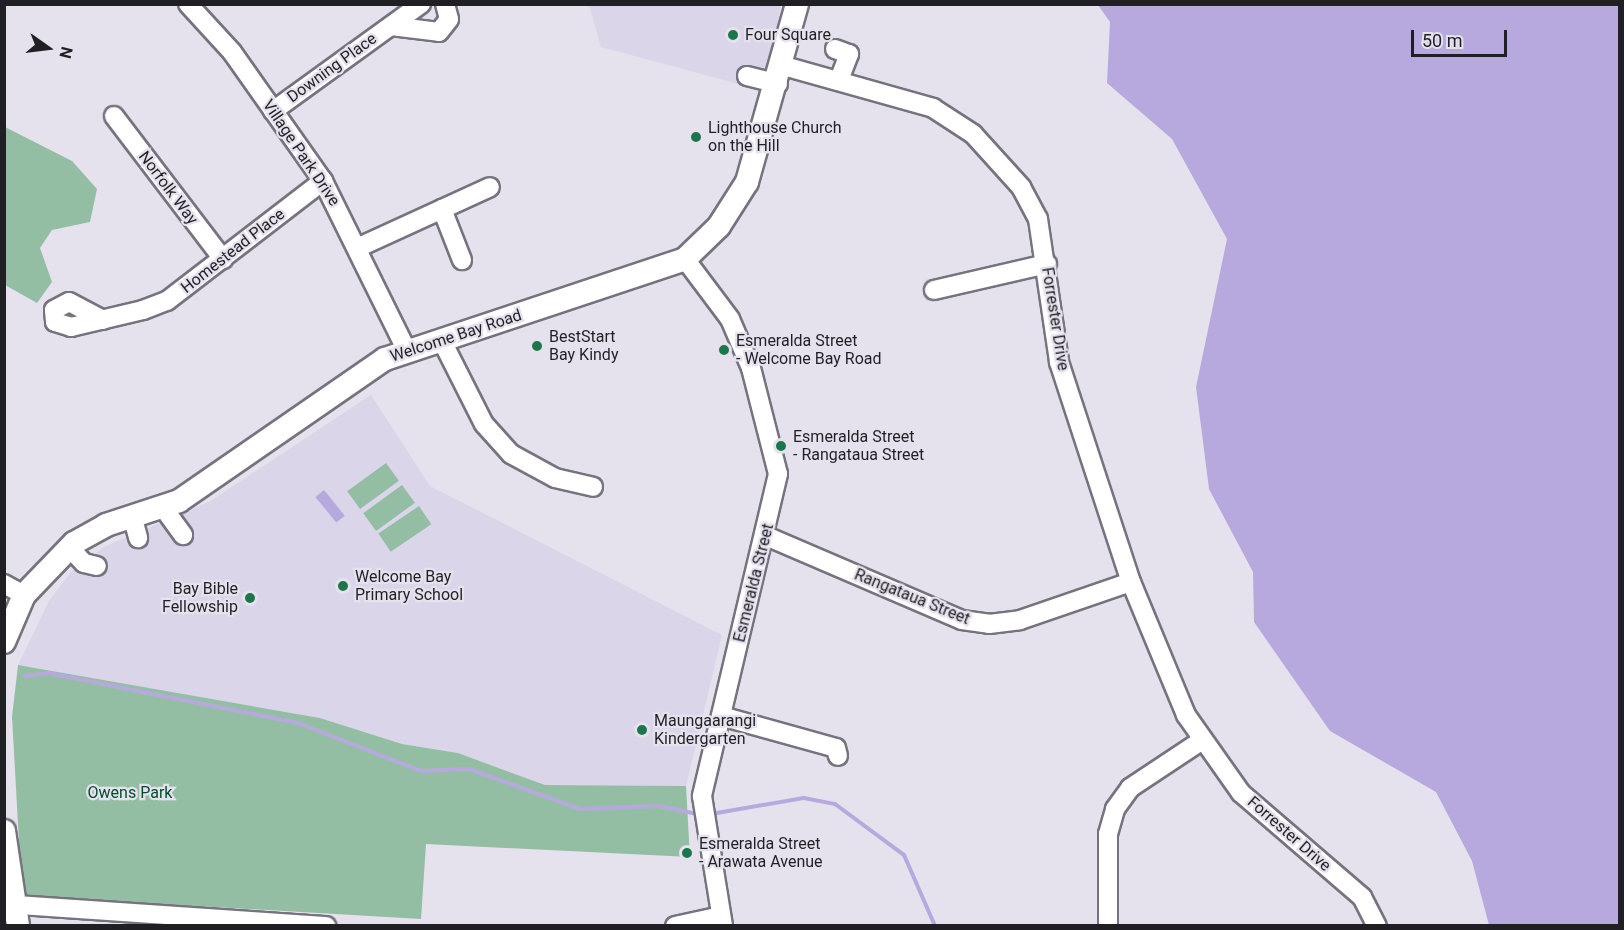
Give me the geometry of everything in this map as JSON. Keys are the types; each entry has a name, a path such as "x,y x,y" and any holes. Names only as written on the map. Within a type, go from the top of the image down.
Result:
{"main road":[{"name":"Welcome Bay Road","path":"4,642 24,596 69,547 132,515 162,506 199,488 406,349 685,259 719,226 742,191 781,75 797,4"},
{"path":"4,831 18,915"}],"street":[{"name":"Village Park Drive","path":"189,4 220,37 323,181 406,349"},
{"name":"Downing Place","path":"273,111 421,4"},
{"name":"Downing Place","path":"391,26 439,32 446,27 453,6"},
{"path":"835,49 849,54 839,80"},
{"name":"Forrester Drive","path":"747,76 781,75 839,80 933,108 973,135 1021,187 1038,219 1047,264 1059,362 1131,582 1201,741 1259,810 1362,897 1377,926"},
{"name":"Norfolk Way","path":"114,116 223,259"},
{"name":"Homestead Place","path":"103,320 167,301 323,181"},
{"path":"357,249 490,187"},
{"path":"442,209 462,260"},
{"name":"Esmeralda Street","path":"685,259 730,319 765,411 778,474 702,796 722,921"},
{"path":"934,290 1047,264"},
{"path":"441,339 484,424 511,454 555,478 593,486"},
{"path":"162,506 183,535"},
{"path":"132,515 138,538"},
{"name":"Rangataua Street","path":"765,536 962,620 989,624 1020,620 1131,582"},
{"path":"69,547 84,563 97,566"},
{"path":"4,584 24,596"},
{"path":"721,716 836,748 838,756"},
{"path":"1108,926 1108,834 1115,809 1130,788 1201,741"},
{"path":"18,915 326,926"},
{"path":"675,926 722,921"}],"shaded area":[{"path":"589,5 781,5 765,91 601,47"},
{"path":"1098,5 1619,5 1619,925 1489,925 1472,861 1436,792 1330,731 1254,622 1253,572 1209,489 1196,387 1227,239 1172,139 1107,83 1110,22"},
{"name":"Welcome Bay Primary School","path":"371,395 430,486 722,635 686,786 545,785 458,753 402,744 320,718 18,665 49,601 71,572 104,547 209,502"},
{"path":"324,490 345,516 336,523 315,497"}],"green space":[{"path":"5,127 72,161 97,189 90,222 52,230 40,248 52,282 37,303 5,285"},
{"path":"386,463 399,481 360,509 347,491"},
{"path":"402,485 415,503 376,531 363,513"},
{"path":"419,506 431,524 391,552 378,533"},
{"name":"Owens Park","path":"18,665 320,718 402,744 458,753 545,785 686,786 690,857 426,844 421,919 22,896 12,717"}],"waterway":[{"path":"25,676 48,673 298,723 421,771 469,769 580,809 659,806 698,814"},
{"path":"711,814 804,798 835,804 904,855 935,926"}],"place":[{"name":"Four Square","path":"733,35"},
{"name":"Lighthouse Church on the Hill","path":"696,137"},
{"name":"BestStart Bay Kindy","path":"537,346"},
{"name":"Esmeralda Street - Welcome Bay Road","path":"724,350"},
{"name":"Esmeralda Street - Rangataua Street","path":"781,446"},
{"name":"Welcome Bay Primary School","path":"343,586"},
{"name":"Bay Bible Fellowship","path":"250,598"},
{"name":"Maungaarangi Kindergarten","path":"642,730"},
{"name":"Esmeralda Street - Arawata Avenue","path":"687,853"}]}
